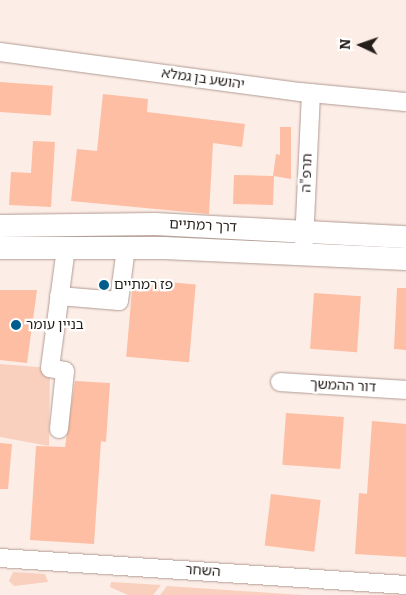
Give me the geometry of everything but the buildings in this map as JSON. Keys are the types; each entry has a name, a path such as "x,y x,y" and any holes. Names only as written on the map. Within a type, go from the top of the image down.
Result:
{"main road":[{"name":"דרך רמתיים","path":"0,226 155,224 304,242 406,259"},
{"name":"דרך רמתיים","path":"0,248 126,248 406,237"}],"street":[{"name":"יהושע בן גמלא","path":"0,52 310,93 406,102"},
{"name":"תרפ\"ה","path":"304,242 310,93"},
{"path":"59,429 65,371 50,368 66,248"},
{"path":"59,296 119,301 126,248"},
{"name":"דור ההמשך","path":"280,382 406,390"},
{"name":"השחר","path":"0,558 406,585"}],"shaded area":[{"path":"0,364 50,368 49,446 0,437"},
{"path":"13,572 45,574 48,582 14,586 9,581"},
{"path":"111,582 161,585 153,595 128,595 110,587"},
{"path":"167,586 302,595 160,595"}],"place":[{"name":"פז רמתיים","path":"104,285"},
{"name":"בניין עומר","path":"16,325"}]}
